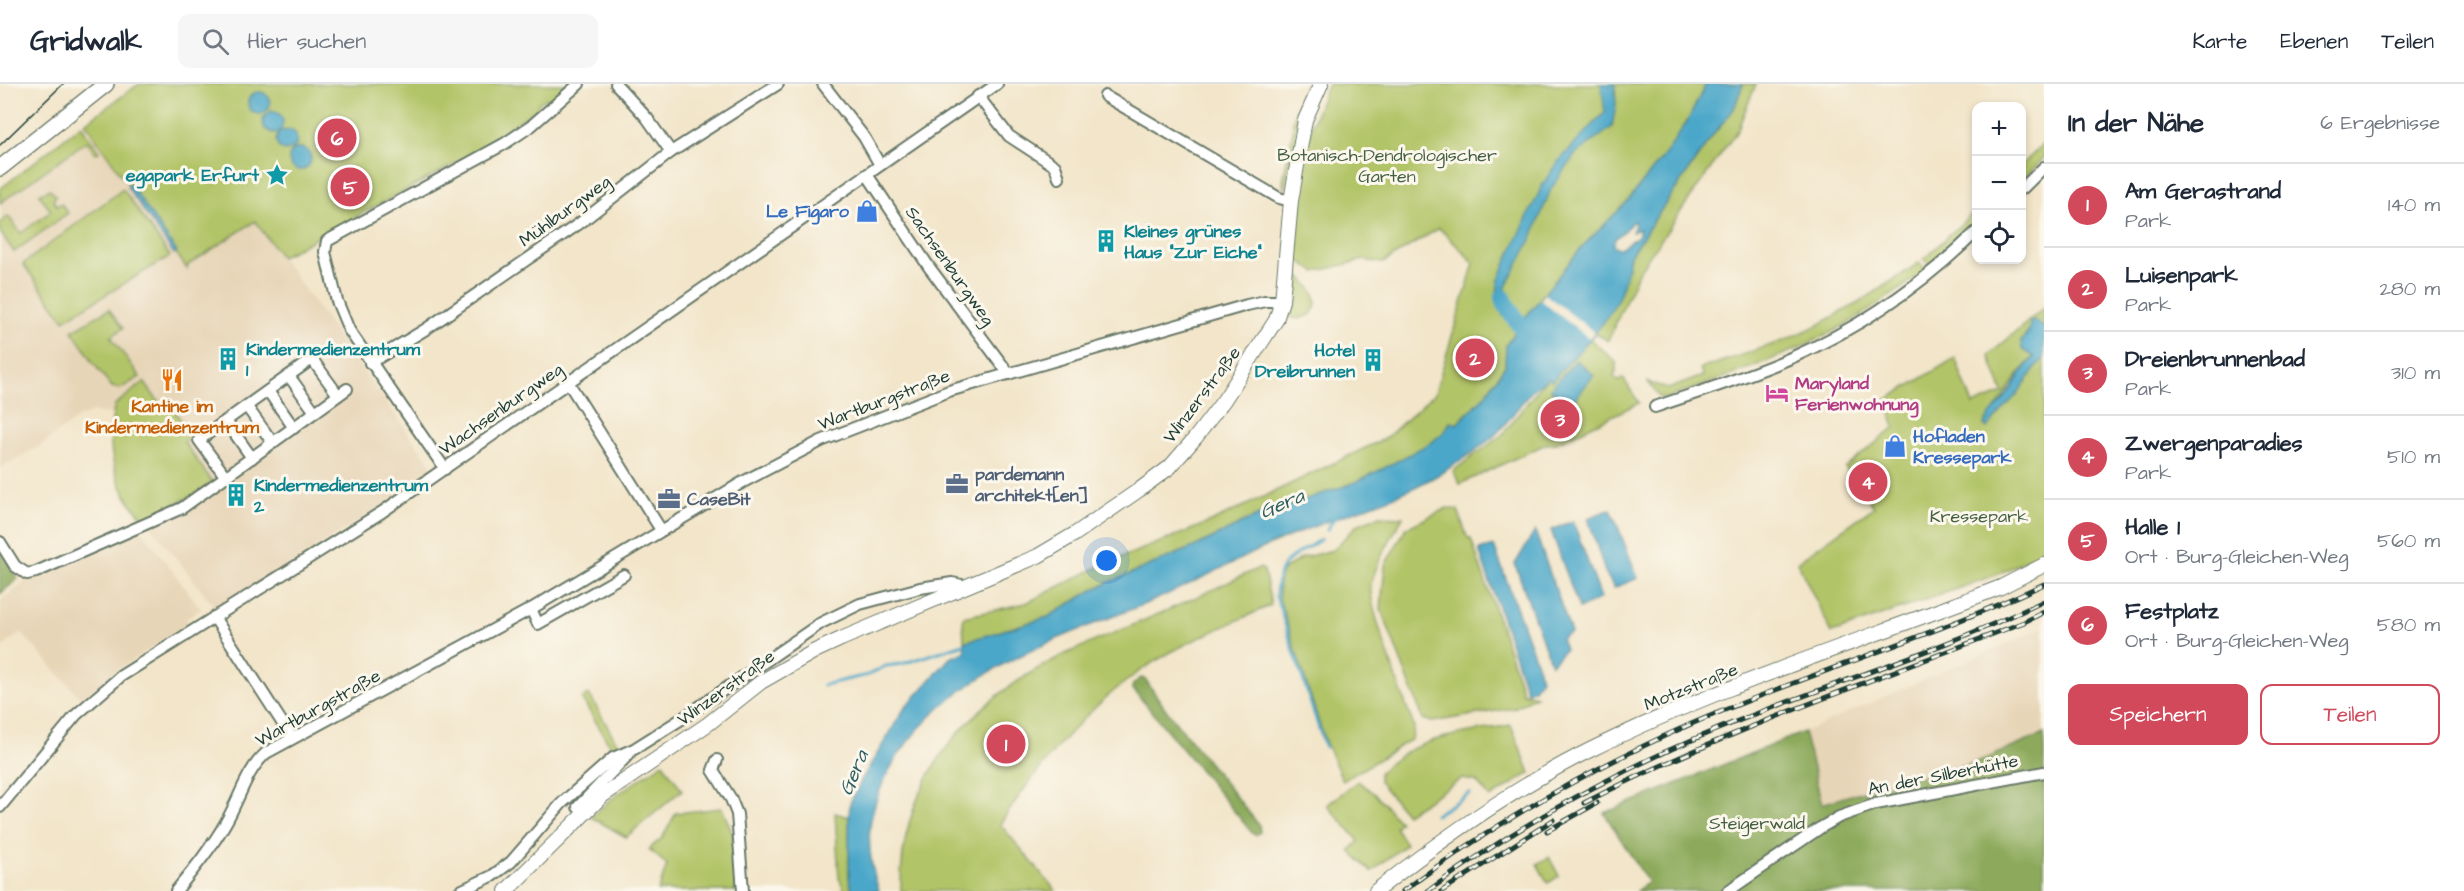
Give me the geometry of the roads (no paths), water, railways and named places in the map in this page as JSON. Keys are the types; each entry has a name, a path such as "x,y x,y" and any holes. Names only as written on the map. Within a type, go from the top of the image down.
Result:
{"main road":[{"path":"0,168 106,84"}],"street":[{"path":"445,468 370,363 343,317 325,252 327,242 504,144 531,126 579,84"},
{"path":"616,84 647,118 672,152"},
{"name":"Mühlburgweg","path":"370,363 426,329 580,223 672,152 778,84"},
{"path":"823,84 864,137 880,165"},
{"name":"Wachsenburgweg","path":"0,807 59,733 90,701 120,676 382,512 997,84"},
{"name":"Winzerstraße","path":"506,891 602,796 708,724 761,682 789,665 883,620 1038,556 1075,534 1170,467 1224,400 1276,320 1282,301 1291,201 1305,120 1321,84"},
{"path":"978,96 1009,136 1055,166 1059,178"},
{"path":"1105,96 1279,198 1291,201"},
{"path":"2026,185 2044,167"},
{"name":"Sachsenburgweg","path":"867,176 929,267 1009,374"},
{"path":"1655,407 1766,368 1860,323 1933,273 1972,237"},
{"name":"Wartburgstraße","path":"176,891 207,852 227,820 252,767 266,753 531,609 661,530 766,470 821,441 949,391 1247,305 1265,301 1282,301"},
{"path":"0,542 15,567 27,574 182,508 226,477 294,428 342,392 312,359 199,440 226,477"},
{"path":"289,376 315,412"},
{"path":"568,382 661,530"},
{"path":"268,391 294,428"},
{"path":"247,406 273,443"},
{"path":"226,422 252,458"},
{"name":"Motzstraße","path":"1376,891 1429,849 1514,794 1590,750 1644,725 1731,690 2001,587 2044,565"},
{"path":"531,609 538,624 624,575"},
{"name":"Winzerstraße","path":"460,891 492,876 510,862 562,803 614,758 634,749 782,648 840,612 860,604 920,588 952,583 969,586"},
{"path":"214,617 292,738"},
{"name":"Winzerstraße","path":"584,813 578,807 634,749"},
{"path":"717,760 713,771 731,799 737,814 743,891"},
{"name":"An der Silberhütte","path":"1728,891 1820,828 1876,804 2044,772"}],"water":[{"path":"1601,84 1615,84 1616,105 1612,127 1575,155 1551,189 1532,238 1506,287 1508,303 1515,315 1510,322 1503,316 1497,301 1498,282 1543,184 1556,164 1605,112"},
{"path":"1706,84 1743,84 1734,109 1713,135 1630,255 1622,289 1605,321 1552,381 1548,378 1533,390 1494,436 1460,461 1419,485 1293,535 1157,599 1044,645 1007,662 973,683 941,707 913,735 890,769 876,800 870,828 871,858 879,891 852,891 849,878 850,803 904,709 950,658 965,652 964,642 1048,617 1096,588 1196,546 1259,515 1351,484 1432,442 1444,432 1451,422 1457,424 1484,397 1505,366 1506,345 1523,320 1582,247 1626,203 1667,152 1688,120","holes":["1634,221 1632,232 1640,229 1638,236 1620,248 1613,247 1614,240"]},
{"path":"255,92 263,92 270,99 270,107 263,114 255,114 248,107 248,99"},
{"path":"271,111 281,115 283,124 280,131 291,130 296,134 297,144 292,149 285,151 278,147 276,140 279,132 272,133 264,128 263,118"},
{"path":"300,148 308,151 311,159 308,167 300,170 292,167 289,159 292,151"},
{"path":"130,184 177,252 174,254 127,187"},
{"path":"2034,320 2044,328 2044,357 2018,393 1987,428 1984,425 1988,418 2034,357 2022,349 2021,342 2029,331 2030,322"},
{"path":"1576,360 1594,375 1570,405 1550,389"},
{"path":"1611,509 1638,578 1614,588 1605,572 1588,518"},
{"path":"1573,521 1601,598 1579,609 1551,530"},
{"path":"1535,531 1571,633 1561,638 1565,649 1551,664 1515,564"},
{"path":"1494,546 1539,669 1541,679 1534,689 1527,692 1479,550"}],"waterway":[{"name":"Gera","path":"1503,298 1534,344"},
{"path":"1327,530 1335,517"},
{"path":"1321,539 1288,560 1283,566 1279,573 1276,596 1325,747"},
{"path":"823,685 868,675 886,666 902,664 964,644"},
{"path":"1435,815 1470,793"}],"tram line":[{"path":"0,145 63,84"}],"railway":[{"path":"1403,891 1506,821 1577,780 1651,742 1778,689 1956,622 2044,584"},
{"path":"1428,891 1530,823 1602,783 1675,747 1921,653 2044,601"},
{"path":"1584,803 1691,752 1746,729 2024,622 2044,612"},
{"path":"1547,831 1597,803"},
{"path":"1442,891 1553,820"}],"place":[{"name":"Festplatz","path":"337,138"},
{"name":"egapark Erfurt","path":"277,175"},
{"name":"Halle 1","path":"350,187"},
{"name":"Le Figaro","path":"867,211"},
{"name":"Kleines grünes Haus \"Zur Eiche\"","path":"1106,241"},
{"name":"Luisenpark","path":"1475,358"},
{"name":"Kindermedienzentrum 1","path":"228,359"},
{"name":"Hotel Dreibrunnen","path":"1373,360"},
{"name":"Kantine im Kindermedienzentrum","path":"172,380"},
{"name":"Maryland Ferienwohnung","path":"1777,393"},
{"name":"Dreienbrunnenbad","path":"1560,419"},
{"name":"Hofladen Kressepark","path":"1895,446"},
{"name":"Zwergenparadies","path":"1868,482"},
{"name":"pardemann architekt[en]","path":"957,484"},
{"name":"Kindermedienzentrum 2","path":"236,495"},
{"name":"CaseBit","path":"669,499"},
{"name":"Am Gerastrand","path":"1006,744"}],"park label":[{"name":"Botanisch-Dendrologischer Garten","path":"1387,166"},
{"name":"Kressepark","path":"1979,516"},
{"name":"Steigerwald","path":"1757,823"}]}
